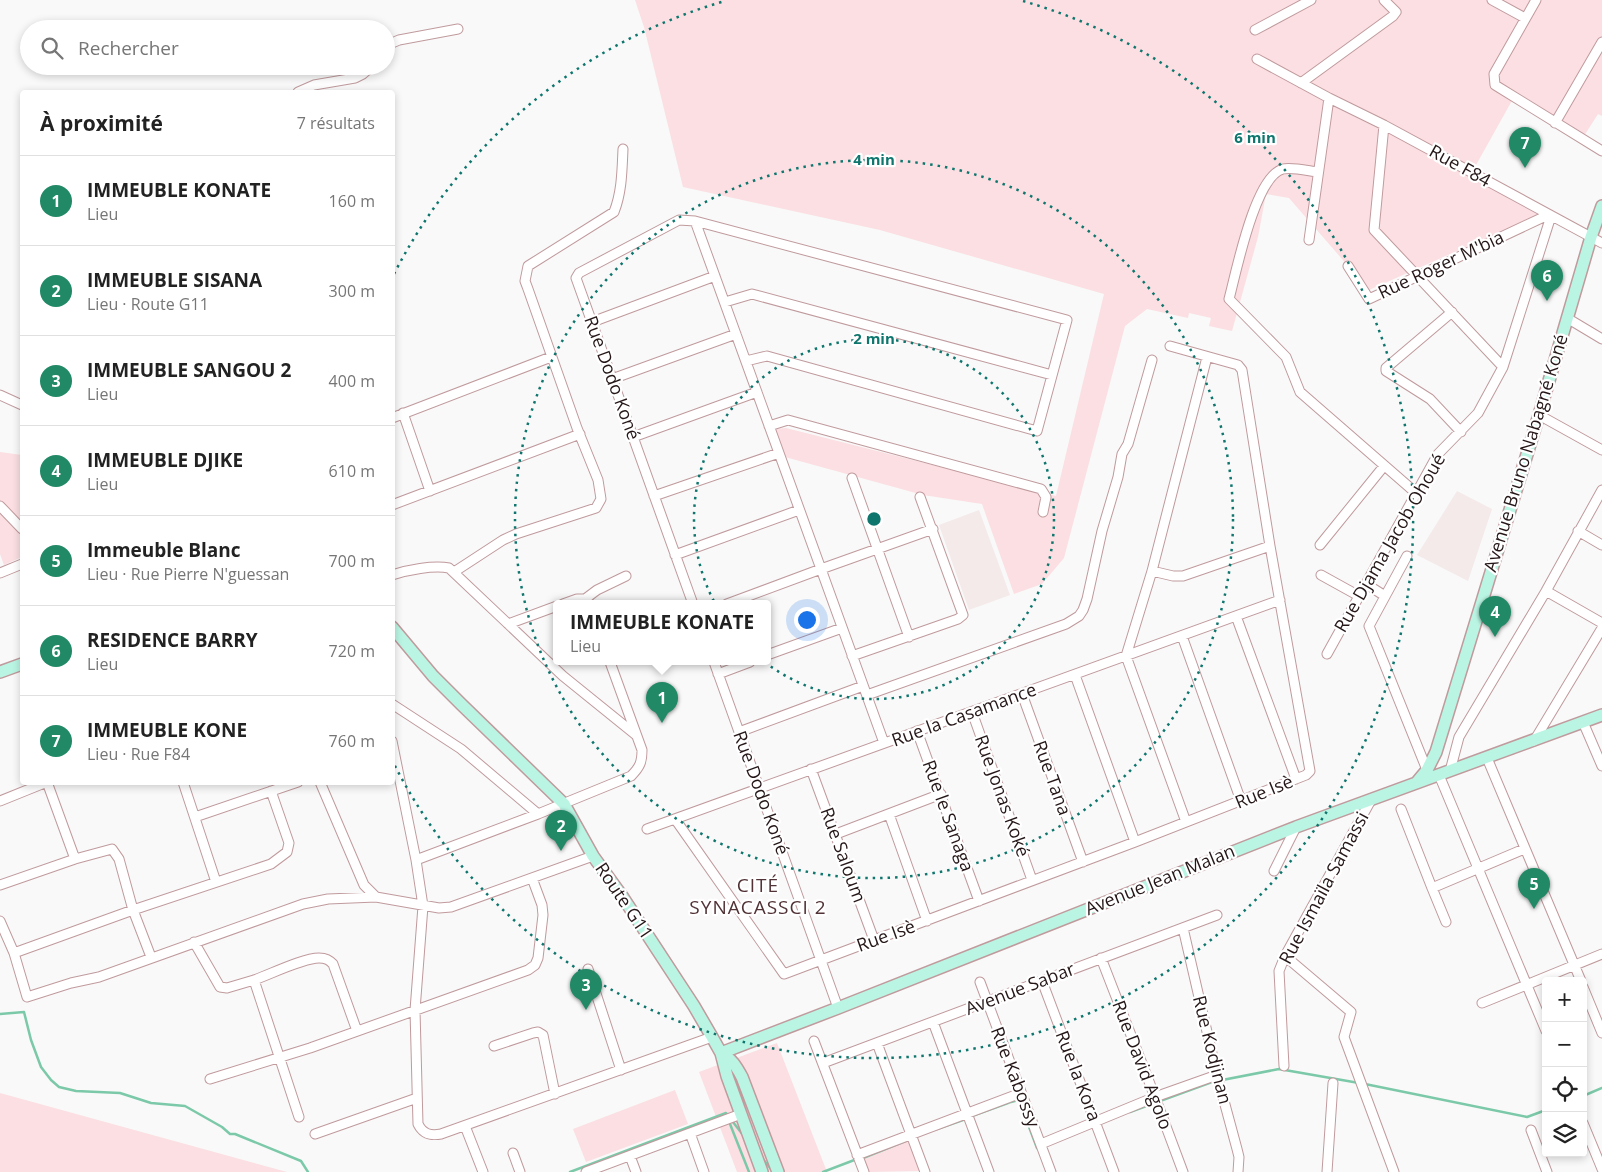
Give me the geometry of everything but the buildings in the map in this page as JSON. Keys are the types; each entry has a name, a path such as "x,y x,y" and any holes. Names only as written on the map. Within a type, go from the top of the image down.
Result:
{"main road":[{"name":"Avenue Bruno Nabagné Koné","path":"1417,782 1427,770 1436,752 1539,415 1591,237 1602,206"},
{"name":"Route G11","path":"395,631 433,676 564,804 593,856 622,896 694,1006 721,1053"},
{"path":"0,672 20,665"},
{"name":"Avenue Jean Malan","path":"721,1053 1296,827 1602,715"},
{"path":"721,1053 727,1076 762,1172"},
{"path":"721,1053 730,1058 742,1078 778,1172"}],"street":[{"path":"1256,30 1311,0"},
{"path":"1301,83 1394,16 1396,12 1384,0"},
{"path":"1492,0 1525,18"},
{"path":"1536,0 1494,74 1495,85 1602,151"},
{"path":"395,42 458,29"},
{"path":"1554,123 1602,42"},
{"name":"Rue F84","path":"1257,59 1328,98 1384,125 1602,243"},
{"path":"303,90 361,75"},
{"path":"1309,240 1328,98"},
{"path":"1384,125 1374,230 1503,367"},
{"path":"454,572 503,540 596,508 601,499 598,480 551,357 525,280 528,266 614,212 621,188 623,149"},
{"path":"1318,172 1284,169 1271,177 1265,185 1255,205 1229,299 1286,357 1300,392 1416,493"},
{"name":"Rue Roger M'bia","path":"1348,266 1369,299 1550,215"},
{"name":"Rue Djama Jacob Ohoué","path":"1327,654 1438,454 1478,414 1503,367 1550,215"},
{"name":"Rue Dodo Koné","path":"692,600 576,278 579,273 679,220 694,221"},
{"path":"694,221 884,743"},
{"path":"694,221 1067,320 1037,431 766,356 746,361"},
{"path":"592,322 715,276"},
{"path":"724,302 752,294 1052,374"},
{"path":"1452,312 1386,368 1386,372 1430,399 1461,432"},
{"path":"1567,318 1602,339"},
{"path":"612,379 736,334"},
{"name":"Rue Isè","path":"675,819 784,974 1136,842 1306,775 1310,770 1270,546 1242,370 1238,365 1170,346"},
{"path":"395,417 551,357"},
{"path":"1186,822 1126,656 1152,571 1207,357"},
{"path":"739,732 1066,624 1079,616 1087,599 1102,531 1118,477 1122,454 1128,444 1152,360"},
{"path":"633,437 757,392"},
{"path":"0,395 20,404"},
{"path":"403,413 430,491"},
{"path":"1539,415 1602,450"},
{"path":"769,426 788,420 1041,489 1046,497 1043,512"},
{"path":"395,504 580,434"},
{"path":"654,496 779,453"},
{"path":"1320,545 1384,466"},
{"path":"852,478 910,637"},
{"path":"1542,1022 1477,868 1445,773 1459,737 1546,590 1602,490"},
{"path":"852,656 910,637 958,619 963,615 920,497"},
{"path":"0,506 20,527"},
{"path":"675,555 799,510"},
{"path":"738,600 933,529"},
{"path":"1578,532 1602,545"},
{"path":"1152,571 1183,576 1270,546"},
{"path":"1407,556 1369,626 1427,770"},
{"path":"0,573 20,565"},
{"path":"395,574 443,567 449,568 563,676 636,735"},
{"path":"1322,575 1359,596"},
{"path":"590,600 597,590 626,576"},
{"path":"1366,584 1385,596"},
{"path":"1546,590 1602,623"},
{"name":"Rue la Casamance","path":"647,829 1280,600"},
{"path":"508,624 553,607"},
{"path":"1236,616 1296,779"},
{"path":"771,655 842,628"},
{"path":"1534,740 1602,628"},
{"path":"1182,636 1241,801"},
{"path":"416,860 564,804 631,776 639,768 642,761 642,750 611,665"},
{"name":"Rue Dodo Koné","path":"715,665 838,1008"},
{"path":"718,674 742,665"},
{"path":"1075,675 1136,842"},
{"name":"Rue Tana","path":"1022,694 1083,862"},
{"path":"395,706 461,749 538,814"},
{"name":"Rue Jonas Koké","path":"972,712 1032,880"},
{"path":"1583,722 1602,766"},
{"name":"Rue le Sanaga","path":"918,731 979,901"},
{"path":"395,756 416,860 423,906 415,1010 418,1124 422,1131 431,1136 440,1134 712,1037"},
{"path":"1487,758 1579,977"},
{"name":"Rue Saloum","path":"811,769 874,940"},
{"path":"0,801 40,785"},
{"path":"48,785 75,859"},
{"path":"184,785 216,882"},
{"path":"195,817 289,785"},
{"path":"321,785 364,885 376,897"},
{"path":"14,953 133,910 271,864 288,852 289,843 271,791"},
{"path":"836,834 941,794"},
{"name":"Rue Ismaïla Samassi","path":"1284,1066 1279,971 1285,956 1371,800"},
{"path":"1400,809 1446,922"},
{"path":"889,814 928,921"},
{"path":"1274,871 1296,827"},
{"path":"1432,888 1524,849"},
{"path":"0,885 75,859 105,850 112,850 119,860 133,910 151,957"},
{"path":"0,921 14,953 27,997 71,983 99,977 194,942 317,901 376,897 423,906 451,907 593,856"},
{"path":"210,1079 310,1048 528,970 535,965 538,958 543,915 542,905 532,878"},
{"name":"Avenue Sabar","path":"823,1063 1217,915"},
{"name":"Rue Kodjinan","path":"1183,928 1217,1075 1239,1157 1238,1172"},
{"path":"194,942 216,982 220,987 227,988 310,959 321,958 329,960 334,964 358,1031"},
{"path":"1482,1003 1602,954"},
{"path":"1285,956 1351,1012 1344,1037 1394,1172"},
{"name":"Rue David Agolo","path":"1101,958 1182,1172"},
{"path":"588,970 621,1070"},
{"path":"254,980 299,1117"},
{"name":"Rue la Kora","path":"1042,981 1114,1172"},
{"name":"Rue Kabossy","path":"980,982 1051,1172"},
{"path":"1587,997 1602,1033"},
{"path":"933,1022 989,1172"},
{"path":"494,1046 533,1033 538,1032 543,1035 556,1094"},
{"path":"814,1040 864,1172"},
{"path":"877,1043 925,1172"},
{"path":"1041,1144 1155,1097 1217,1075"},
{"path":"1327,1172 1333,1083"},
{"path":"858,1155 1022,1093"},
{"path":"315,1134 417,1098"},
{"path":"587,1172 741,1114"},
{"path":"464,1126 483,1172"},
{"path":"1531,1130 1547,1172"},
{"path":"690,1133 704,1172"},
{"path":"1587,1133 1602,1169"},
{"path":"513,1153 520,1172"},
{"path":"630,1156 636,1172"}],"shaded area":[{"path":"635,0 1602,0 1602,116 1598,114 1584,136 1514,97 1471,174 1545,212 1369,290 1289,198 1266,194 1258,237 1232,331 1209,326 1211,318 1189,313 1188,318 1147,309 1125,326 1064,558 1042,584 1014,594 982,504 923,495 785,457 775,429 786,428 1056,496 1104,294 880,230 683,187 644,27"},
{"path":"0,452 20,455 20,558 4,565 0,554"},
{"path":"1457,491 1492,509 1468,581 1417,555"},
{"path":"979,510 1010,595 969,610 939,525"},
{"path":"777,1043 827,1172 737,1172 699,1072"},
{"path":"675,1090 688,1124 586,1162 573,1129"},
{"path":"0,1093 287,1172 0,1172"},
{"path":"908,1141 920,1171 868,1172 863,1158"}],"waterway":[{"path":"0,1014 24,1012 31,1040 41,1067 59,1087 76,1091 120,1093 151,1103 185,1106 222,1127 230,1134 235,1134 301,1161 308,1172"},
{"path":"1130,1112 1212,1082 1279,1069 1359,1083"},
{"path":"1365,1084 1527,1117 1542,1111"},
{"path":"1587,1094 1602,1088"},
{"path":"1007,1103 1019,1100 1021,1104"},
{"path":"972,1116 1008,1103"},
{"path":"1020,1103 1037,1148"},
{"path":"570,1172 726,1113 743,1135"},
{"path":"937,1129 963,1120"},
{"path":"730,1124 749,1172"},
{"path":"863,1158 908,1140"},
{"path":"762,1158 771,1169"},
{"path":"823,1172 857,1159"}],"place":[{"name":"IMMEUBLE KONE","path":"1525,168"},
{"name":"RESIDENCE BARRY","path":"1547,301"},
{"name":"IMMEUBLE DJIKE","path":"1495,637"},
{"name":"IMMEUBLE KONATE","path":"662,723"},
{"name":"IMMEUBLE SISANA","path":"561,851"},
{"name":"Immeuble Blanc","path":"1534,909"},
{"name":"IMMEUBLE SANGOU 2","path":"586,1010"}],"district":[{"name":"CITÉ SYNACASSCI 2","path":"758,896"}]}
